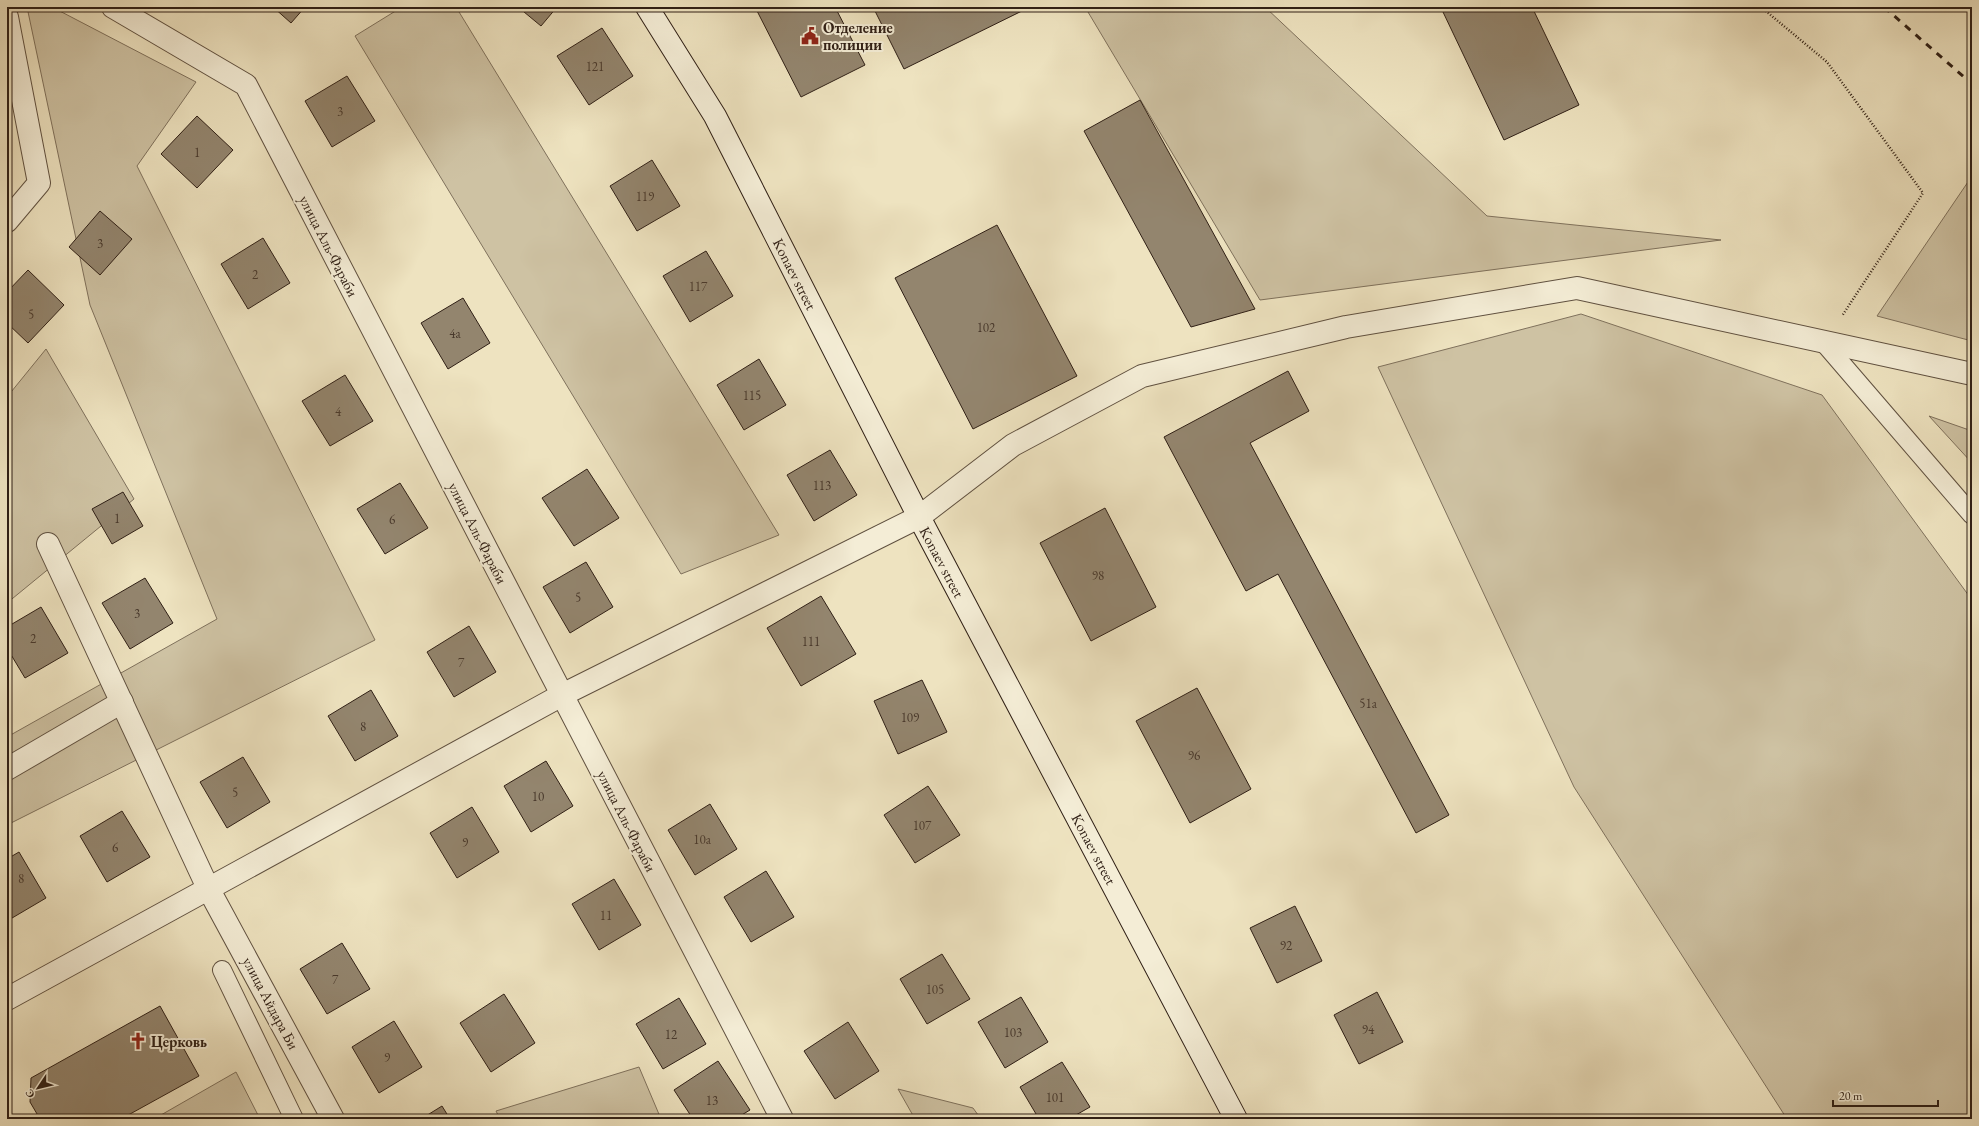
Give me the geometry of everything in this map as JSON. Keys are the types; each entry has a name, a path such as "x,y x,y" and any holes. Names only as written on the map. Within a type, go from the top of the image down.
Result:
{"street":[{"name":"улица Аль-Фараби","path":"113,7 246,85 782,1119"},
{"name":"Konaev street","path":"647,7 715,116 919,517 1236,1119"},
{"path":"7,17 40,183 7,221"},
{"path":"7,999 562,695 919,517 1013,445 1142,376 1346,327 1576,288 1972,374"},
{"name":"улица Айдара Би","path":"48,544 208,888 333,1119"},
{"path":"7,769 122,702"}],"lane":[{"path":"1824,343 1972,515"},
{"path":"222,970 294,1119"}],"path":[{"path":"1761,7 1827,62 1923,193 1824,343"}],"shaded area":[{"path":"27,7 52,7 196,82 137,166 375,640 7,825 7,737 217,619 90,305"},
{"path":"402,7 456,7 779,535 681,574 355,36"},
{"path":"1085,7 1265,7 1487,216 1721,240 1260,300"},
{"path":"1972,176 1972,341 1877,316"},
{"path":"1581,314 1822,395 1972,600 1972,1119 1787,1119 1574,787 1378,367"},
{"path":"46,349 134,499 7,603 7,397"},
{"path":"1929,416 1972,431 1972,463"},
{"path":"639,1067 661,1119 500,1119 496,1111"},
{"path":"236,1072 260,1119 154,1119"},
{"path":"898,1089 973,1108 981,1119 915,1119"}],"building":[{"path":"273,7 305,7 291,23"},
{"path":"518,7 557,7 541,26"},
{"name":"Отделение полиции","path":"755,7 835,7 865,65 801,97"},
{"path":"873,7 1030,7 904,69"},
{"path":"1452,7 1532,7 1579,105 1504,140 1443,12"},
{"path":"602,28 633,76 589,105 557,56"},
{"path":"347,76 375,121 332,147 305,101"},
{"path":"1140,100 1255,309 1191,327 1084,131"},
{"path":"197,116 233,150 197,188 161,154"},
{"path":"652,160 680,206 637,231 610,186"},
{"path":"100,211 132,239 100,275 69,247"},
{"path":"997,225 1077,376 973,429 895,278"},
{"path":"263,238 290,283 248,309 221,264"},
{"path":"706,251 733,296 690,322 663,276"},
{"path":"28,270 64,305 28,343 7,323 7,292"},
{"path":"463,298 490,343 448,369 421,323"},
{"path":"759,359 786,405 744,430 717,385"},
{"path":"1288,371 1309,411 1250,443 1449,815 1416,833 1278,574 1246,591 1164,437"},
{"path":"345,375 373,421 330,446 302,401"},
{"path":"830,450 857,495 814,521 787,475"},
{"path":"587,469 619,518 574,546 542,498"},
{"path":"400,483 428,528 385,554 357,509"},
{"path":"123,492 143,526 112,544 92,509"},
{"path":"1105,508 1156,607 1091,641 1040,543"},
{"path":"586,562 613,607 570,633 543,587"},
{"path":"145,578 173,623 130,649 102,603"},
{"path":"821,596 856,654 801,686 767,628"},
{"path":"41,607 68,653 25,678 7,648 7,627"},
{"path":"469,626 496,672 454,697 427,652"},
{"path":"922,680 947,732 898,754 874,701"},
{"path":"1197,688 1251,789 1190,823 1136,721"},
{"path":"371,690 398,736 355,761 328,716"},
{"path":"243,757 270,802 227,828 200,782"},
{"path":"546,761 573,806 531,832 504,786"},
{"path":"928,786 960,835 915,863 884,815"},
{"path":"710,804 737,849 695,875 668,830"},
{"path":"472,807 499,852 457,878 430,833"},
{"path":"122,811 150,857 107,882 80,836"},
{"path":"19,852 46,898 7,921 7,859"},
{"path":"766,871 794,917 751,942 724,897"},
{"path":"614,879 641,925 599,950 572,904"},
{"path":"1295,906 1322,961 1277,983 1250,928"},
{"path":"342,943 370,989 327,1014 300,969"},
{"path":"942,954 970,999 927,1024 900,979"},
{"path":"1377,992 1403,1042 1359,1064 1334,1015"},
{"path":"504,994 535,1043 491,1072 460,1023"},
{"path":"1021,997 1048,1042 1005,1068 978,1022"},
{"path":"679,998 706,1044 663,1069 636,1024"},
{"name":"Церковь","path":"160,1006 199,1076 121,1119 40,1119 30,1102 31,1078"},
{"path":"394,1021 422,1067 379,1093 352,1047"},
{"path":"848,1022 879,1071 835,1099 804,1051"},
{"path":"718,1061 750,1110 735,1119 693,1119 674,1090"},
{"path":"1062,1062 1090,1107 1069,1119 1039,1119 1020,1087"},
{"path":"442,1106 450,1119 421,1119"}],"railway":[{"path":"1884,7 1972,84"}],"place":[{"name":"Отделение полиции","path":"810,36"},
{"name":"Церковь","path":"138,1041"}]}
